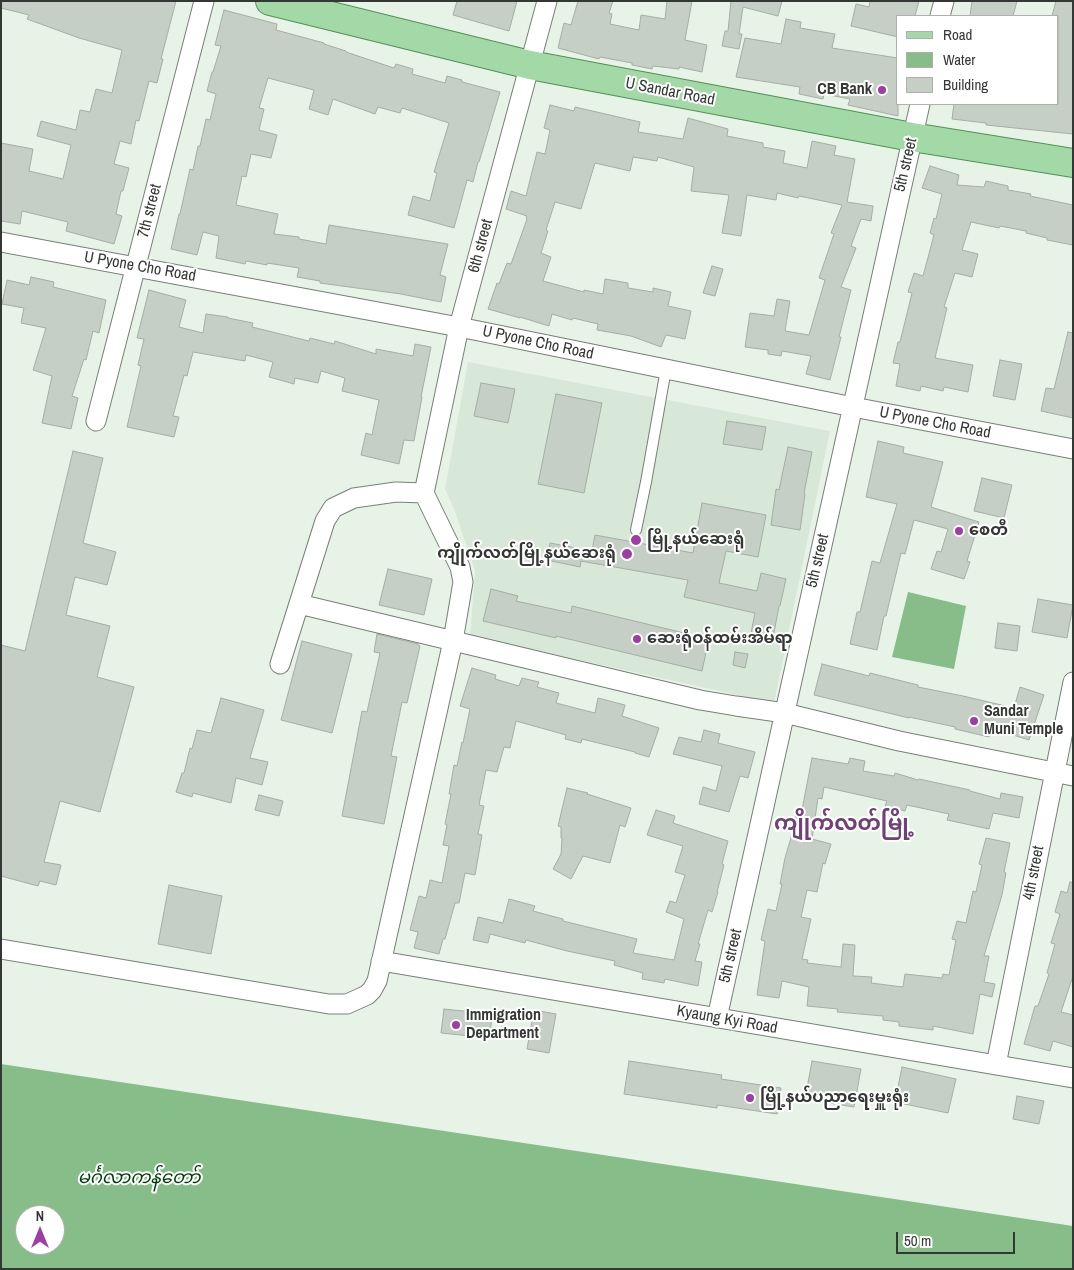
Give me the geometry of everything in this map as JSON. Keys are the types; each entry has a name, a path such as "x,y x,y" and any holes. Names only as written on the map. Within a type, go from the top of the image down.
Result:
{"main road":[{"name":"U Sandar Road","path":"270,1 530,65 912,137 1073,162"}],"street":[{"name":"7th street","path":"96,421 204,1"},
{"name":"6th street","path":"424,493 459,327 547,1"},
{"path":"940,15 944,1"},
{"name":"5th street","path":"717,1018 920,105"},
{"name":"U Pyone Cho Road","path":"1,242 459,327 853,407 1073,449"},
{"path":"1,949 329,1004 347,1004 367,995 372,990 377,981 453,640 463,582 460,567 424,493 396,492 354,498 333,508 325,521 280,664"},
{"path":"300,604 700,700 785,713 900,741 1064,774"},
{"name":"4th street","path":"996,1065 1064,774 1073,682"},
{"name":"Kyaung Kyi Road","path":"381,961 1073,1078"}],"lane":[{"path":"636,530 666,369"}],"shaded area":[{"name":"မြို့နယ်ဆေးရုံ","path":"468,362 830,431 774,703 470,636 475,571 454,509 445,489"}],"water":[{"path":"908,592 966,606 954,669 892,657"},
{"name":"မင်္ဂလာကန်တော်","path":"1,1064 1073,1226 1073,1269 1,1269"}],"building":[{"path":"1,1 176,1 161,59 163,59 157,83 149,81 139,121 136,120 131,144 120,141 114,164 129,168 116,214 122,216 114,244 66,231 68,222 22,211 20,224 1,221 1,143 33,149 29,171 63,179 71,145 37,136 41,121 76,130 80,110 90,112 96,89 112,93 122,50 79,38 27,19 29,15 1,8"},
{"path":"457,1 517,1 509,31 453,15"},
{"path":"578,1 613,1 609,13 612,14 610,24 639,30 641,15 665,19 667,1 692,1 685,40 707,45 702,72 679,67 679,69 653,66 652,69 632,65 632,63 600,57 599,59 558,48 564,23 571,25"},
{"path":"731,1 782,1 778,16 743,7 739,34 742,34 739,49 722,46 725,31 728,31"},
{"path":"870,1 919,1 915,15 896,15 896,37 851,26 856,4 869,7"},
{"path":"972,1 1017,1 1013,15 970,15"},
{"path":"1056,1 1073,1 1073,134 986,125 986,123 952,119 954,105 1059,105 1059,15 1052,15"},
{"path":"224,10 277,24 276,30 324,43 394,68 396,64 413,69 412,74 445,83 447,76 500,92 473,182 467,180 454,228 408,215 413,196 430,201 437,173 434,172 449,123 402,108 400,113 378,107 375,114 333,99 328,115 309,109 314,90 268,78 259,108 264,109 259,130 277,135 271,158 251,154 246,177 242,176 236,205 278,214 274,234 299,237 299,239 326,244 329,225 448,244 440,275 446,277 441,302 401,294 320,283 320,281 297,277 299,268 246,261 245,264 216,258 219,236 203,232 197,255 171,249 190,169 193,170 206,119 210,120 216,94 207,91 221,46 215,45"},
{"path":"786,19 801,22 800,28 835,34 832,48 896,58 896,105 898,105 898,116 848,105 850,99 824,94 823,99 799,94 800,87 736,77 745,38 781,44"},
{"path":"550,105 574,111 575,107 640,122 638,132 683,139 688,118 728,129 727,136 763,143 763,147 785,151 783,163 807,168 812,141 836,146 834,155 855,159 847,202 873,206 871,221 861,219 851,246 856,248 841,287 851,290 830,380 806,374 811,356 782,351 781,356 768,354 768,350 745,347 750,313 774,316 777,299 790,301 785,331 809,335 825,280 819,278 834,234 831,233 842,205 777,193 776,200 747,195 741,236 722,233 729,195 691,191 694,167 658,157 657,161 633,157 630,171 595,163 581,209 555,202 541,253 551,257 543,281 584,292 584,290 603,294 605,279 628,283 628,288 653,292 653,288 671,292 668,306 691,311 685,339 666,335 661,347 631,336 597,330 598,324 573,318 572,320 552,314 549,326 488,309 497,283 499,284 507,263 511,264 527,219 527,216 506,209 511,191 526,196 537,152 545,154 550,130 544,128"},
{"path":"930,166 959,175 957,185 984,187 986,181 1008,186 1008,190 1073,205 1073,245 1047,240 1047,238 1026,233 1026,231 971,222 962,250 978,254 972,277 955,273 944,307 947,308 935,358 973,365 968,392 944,387 943,391 921,386 920,391 896,386 900,364 893,363 912,293 908,292 914,273 923,276 934,235 930,233 934,218 936,219 942,194 922,188"},
{"path":"712,266 723,269 715,296 703,293"},
{"path":"31,277 54,282 53,287 106,300 99,333 93,331 86,360 84,359 72,396 78,398 71,429 42,423 52,376 33,370 46,328 21,323 24,308 2,304 7,280 29,285"},
{"path":"149,290 186,300 179,327 203,333 206,314 253,323 252,327 309,341 310,338 334,344 335,341 376,354 376,349 413,356 415,344 431,347 414,441 404,440 399,464 361,455 366,433 372,435 379,400 342,391 345,378 321,371 318,383 295,378 294,384 269,377 273,362 246,355 245,361 193,352 187,376 184,375 173,416 179,417 174,437 127,427 141,366 138,365 144,339 137,338"},
{"path":"1068,332 1073,333 1073,418 1041,411 1046,388 1054,389"},
{"path":"1000,360 1022,364 1015,400 993,396"},
{"path":"481,383 515,389 508,423 474,416"},
{"path":"556,394 602,403 584,493 538,484"},
{"path":"727,421 766,427 762,450 723,444"},
{"path":"878,441 904,447 903,453 943,462 931,507 979,522 967,561 970,562 964,579 931,569 937,551 941,552 948,529 914,520 905,554 901,553 877,650 850,644 872,561 880,563 897,504 866,497"},
{"path":"788,447 812,452 804,493 800,530 771,525 776,489 779,490"},
{"path":"73,451 103,458 83,543 116,552 107,585 75,577 66,615 110,626 97,677 134,687 100,812 60,801 44,862 61,865 56,885 40,881 38,886 1,876 1,645 25,651"},
{"path":"982,478 1012,485 1004,518 974,511"},
{"path":"702,503 766,515 758,557 726,551 719,583 757,591 761,573 786,579 772,643 750,638 755,613 684,597 688,580 581,561 580,567 547,560 550,543 592,551 595,535 693,553"},
{"path":"388,569 432,579 424,615 379,605"},
{"name":"ဆေးရုံဝန်ထမ်းအိမ်ရာ","path":"491,589 518,596 516,601 571,613 572,606 709,639 702,671 556,636 556,638 483,621"},
{"path":"1038,599 1073,605 1067,638 1032,632"},
{"path":"998,623 1020,626 1017,651 995,648"},
{"path":"377,634 420,646 407,703 402,702 391,756 397,757 384,824 342,816 362,711 367,712 380,653 374,652"},
{"path":"302,641 352,654 332,733 281,720"},
{"path":"735,652 748,654 745,668 733,665"},
{"path":"822,664 869,676 870,673 918,685 918,687 1014,708 1020,687 1044,695 1029,740 991,728 989,737 955,729 955,727 814,695"},
{"path":"472,668 496,675 495,679 519,686 522,678 539,682 537,687 559,693 556,703 595,713 598,698 625,705 622,716 659,728 649,757 582,739 581,743 565,739 566,735 516,721 510,748 504,747 497,772 486,770 479,805 484,806 478,834 482,835 475,875 465,873 459,903 455,903 439,954 414,948 418,932 410,930 419,896 426,898 430,880 442,883 449,846 443,845 451,794 449,794 454,765 457,766 470,709 460,706"},
{"path":"221,698 264,710 250,758 268,762 262,785 236,778 231,803 193,793 192,797 176,792 197,730 211,733"},
{"path":"704,730 720,734 718,743 755,752 748,778 740,776 729,812 699,804 703,787 716,791 722,766 673,754 679,737 701,742"},
{"path":"812,758 848,764 850,758 865,761 863,771 894,776 895,773 918,780 970,790 1000,799 1001,793 1023,797 1019,818 993,813 989,829 947,820 949,814 907,805 905,811 885,806 887,801 824,787 822,799 818,798 812,839 831,844 825,864 823,863 817,892 807,890 801,917 811,919 802,959 808,960 807,963 841,967 843,944 855,945 853,976 872,977 871,983 903,987 905,974 942,978 943,974 949,975 956,940 952,939 957,921 966,923 973,891 976,892 982,865 979,864 986,838 1010,843 1004,872 1006,873 1002,895 984,956 989,956 984,982 995,984 992,997 980,994 973,1034 933,1026 933,1030 899,1026 899,1022 883,1020 883,1016 837,1012 838,1009 807,1006 809,987 782,981 779,998 757,995 765,941 761,940 768,909 776,911 785,858 796,815 801,815"},
{"path":"567,788 631,808 625,827 620,825 610,863 583,856 571,879 553,869 561,854 561,827 558,826"},
{"path":"259,795 283,801 279,816 255,810"},
{"path":"656,810 675,816 673,823 728,841 718,892 712,912 708,910 698,944 700,944 695,961 702,962 698,986 665,979 664,983 642,979 643,973 614,965 615,961 526,940 525,943 490,934 488,943 473,940 478,917 503,923 509,899 535,906 533,911 563,919 563,921 637,939 633,953 674,960 684,919 666,912 670,901 676,903 685,875 675,872 683,846 647,835"},
{"path":"1070,882 1073,883 1073,976 1061,1012 1073,1015 1073,1047 1053,1041 1050,1051 1024,1044 1035,1006 1038,1006 1049,974 1047,973 1055,944 1051,943 1060,914 1055,912 1061,891 1067,893"},
{"path":"169,885 222,896 211,954 158,944"},
{"path":"444,1009 492,1014 490,1038 441,1033"},
{"path":"534,1010 556,1014 549,1053 527,1049"},
{"path":"629,1061 722,1075 721,1079 781,1088 777,1114 717,1105 717,1108 624,1094"},
{"path":"812,1061 861,1069 854,1107 805,1099"},
{"path":"902,1067 956,1079 948,1113 895,1102"},
{"path":"1017,1096 1044,1101 1039,1124 1013,1119"}],"place":[{"name":"CB Bank","path":"882,90"},
{"name":"စေတီ","path":"959,531"},
{"name":"မြို့နယ်ဆေးရုံ","path":"636,540"},
{"name":"ကျိုက်လတ်မြို့နယ်ဆေးရုံ","path":"627,554"},
{"name":"ဆေးရုံဝန်ထမ်းအိမ်ရာ","path":"637,639"},
{"name":"Sandar Muni Temple","path":"974,721"},
{"name":"Immigration Department","path":"456,1025"},
{"name":"မြို့နယ်ပညာရေးမှူးရုံး","path":"750,1098"}],"district":[{"name":"ကျိုက်လတ်မြို့","path":"844,824"}]}
